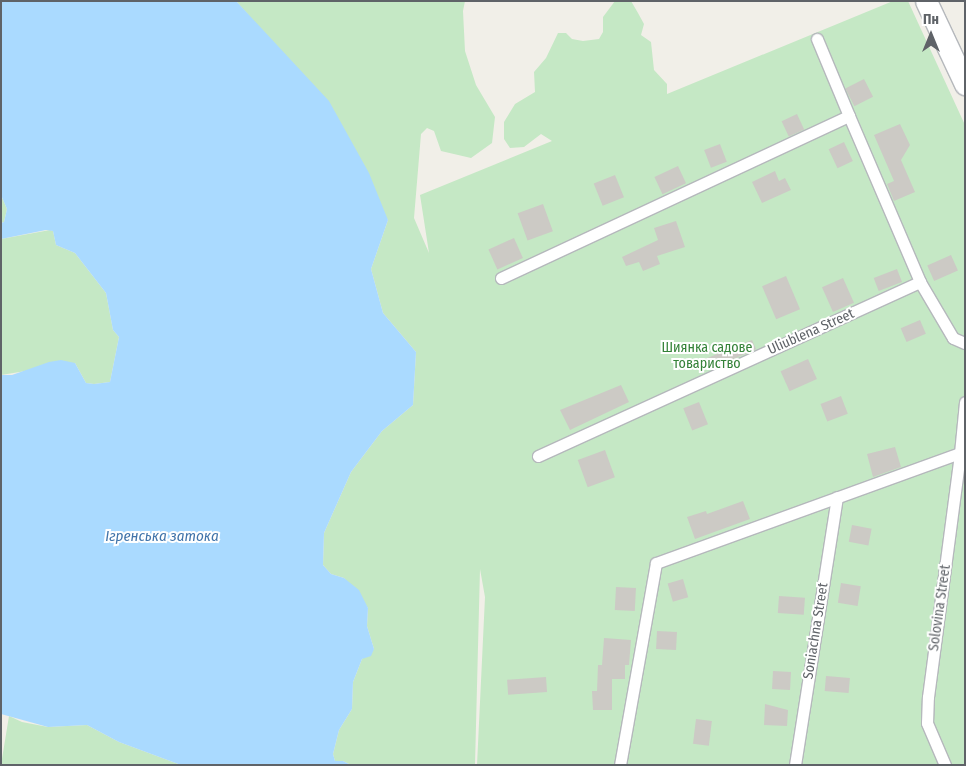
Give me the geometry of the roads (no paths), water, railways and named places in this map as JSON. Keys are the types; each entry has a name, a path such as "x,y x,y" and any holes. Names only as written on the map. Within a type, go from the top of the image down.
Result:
{"street":[{"path":"926,1 965,84"}],"lane":[{"path":"817,39 848,116 920,282 953,338 965,343"},
{"path":"501,278 848,116"},
{"name":"Uliublena Street","path":"538,456 920,282"},
{"name":"Solovina Street","path":"944,765 927,724 928,697 962,452 965,402"},
{"path":"620,765 656,563 962,452"},
{"name":"Soniachna Street","path":"795,765 837,496"}],"water":[{"name":"Ігренська затока","path":"1,1 236,1 329,101 369,173 388,220 371,269 383,313 416,352 413,405 382,431 351,472 324,533 323,565 331,574 344,578 359,590 368,608 367,626 374,649 371,656 362,659 353,682 352,709 339,730 333,754 335,761 343,761 351,765 181,765 119,742 87,725 48,727 1,714 1,375 12,375 49,362 61,360 75,363 86,383 110,382 119,337 113,330 106,293 75,253 56,245 53,231 46,230 1,239 1,223 4,222 7,209 1,195"}],"park label":[{"name":"Шиянка садове товариство","path":"707,356"}]}
